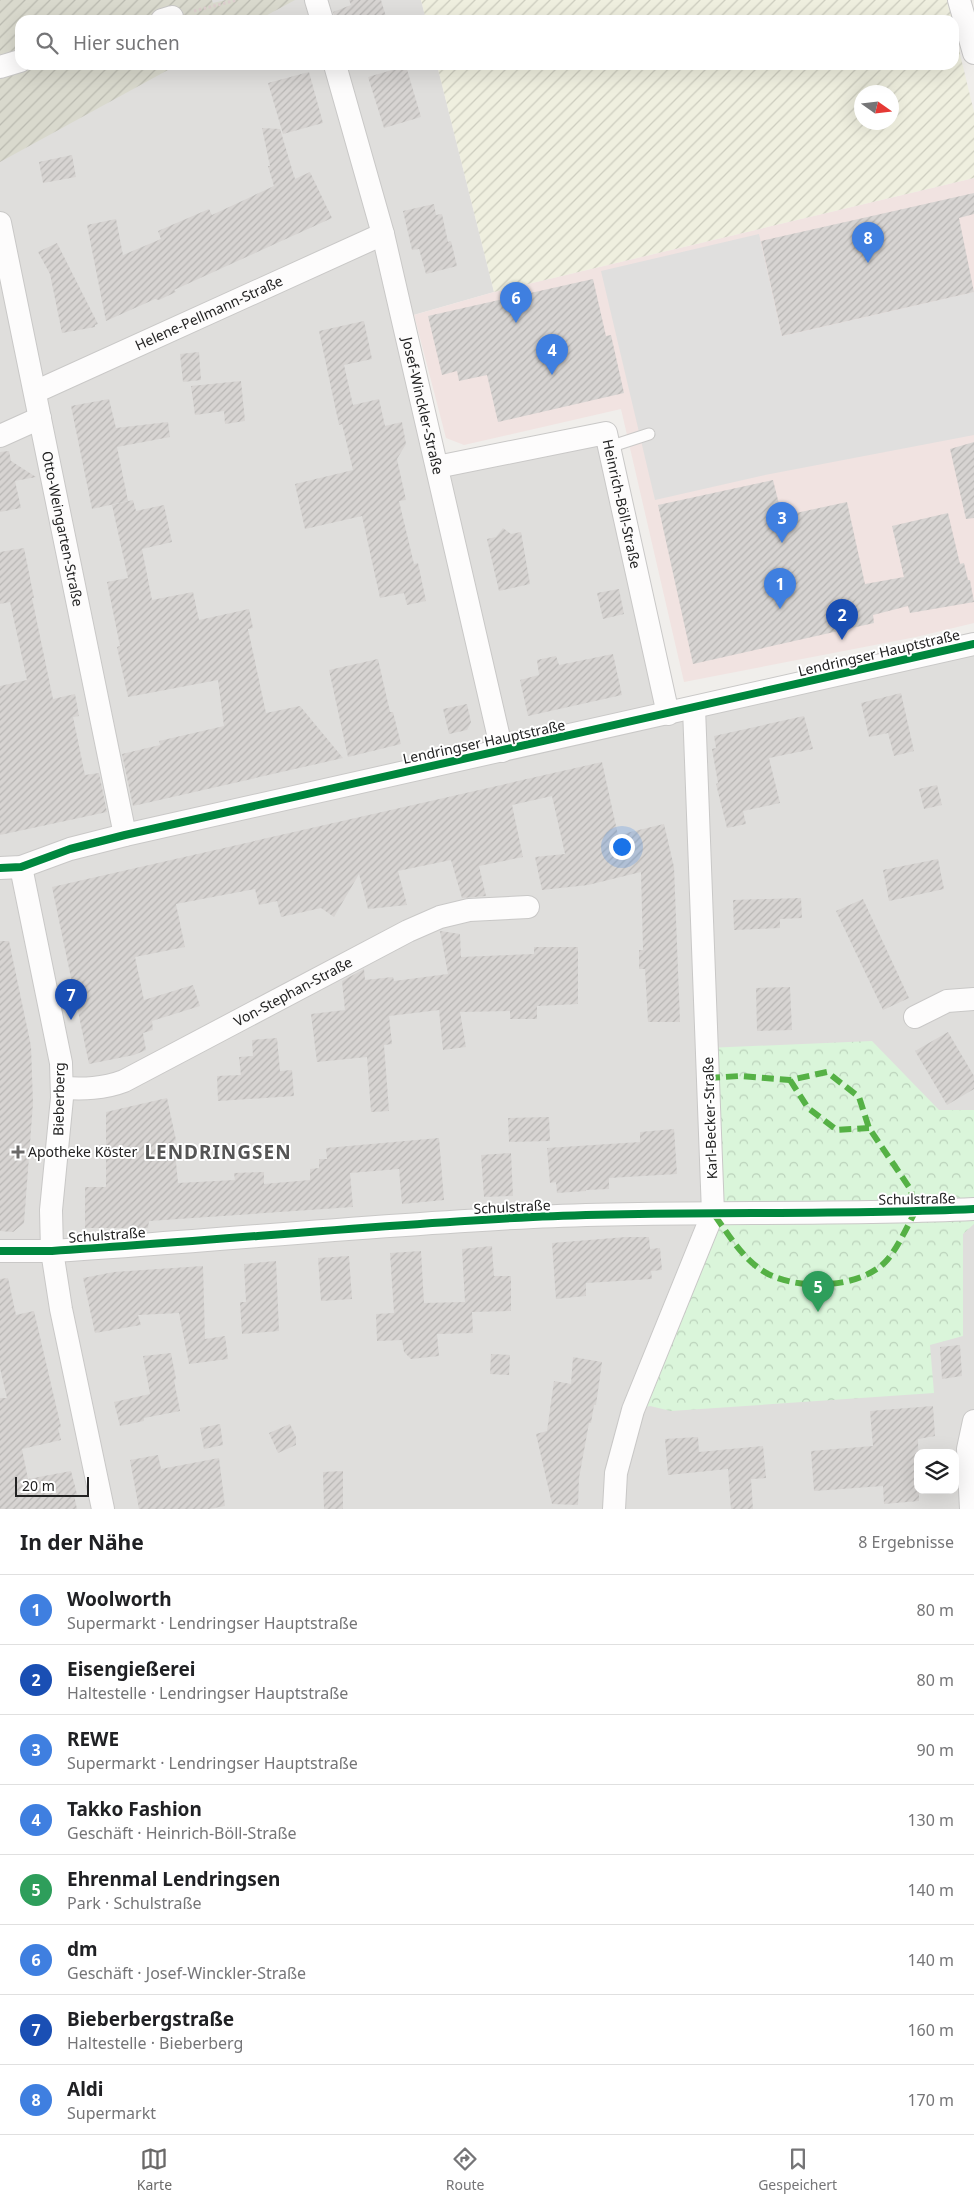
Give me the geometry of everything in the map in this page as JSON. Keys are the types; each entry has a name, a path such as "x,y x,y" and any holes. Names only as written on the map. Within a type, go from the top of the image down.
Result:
{"street":[{"path":"316,0 320,15"},
{"path":"959,0 974,53"},
{"path":"0,67 15,62"},
{"name":"Josef-Winckler-Straße","path":"336,70 383,234 502,751"},
{"name":"Otto-Weingarten-Straße","path":"0,223 7,290 35,392 126,835"},
{"name":"Helene-Pellmann-Straße","path":"35,392 383,234"},
{"path":"0,436 40,418"},
{"name":"Heinrich-Böll-Straße","path":"437,468 606,433 668,714"},
{"name":"Lendringser Hauptstraße","path":"11,867 70,849 126,835 974,644"},
{"name":"Karl-Becker-Straße","path":"614,1509 616,1473 633,1410 713,1213 694,708"},
{"name":"Bieberberg","path":"11,867 54,1021 62,1063 62,1088 52,1210 52,1252 61,1308 103,1509"},
{"name":"Von-Stephan-Straße","path":"62,1088 93,1089 124,1081 408,931 440,917 469,910 528,907"},
{"path":"915,1017 947,1001 974,1000"},
{"name":"Schulstraße","path":"0,1251 52,1252 534,1217 713,1213 915,1212 974,1209"},
{"path":"971,1509 968,1449 974,1421"}],"lane":[{"path":"609,447 650,434"}],"path":[{"path":"179,15 237,0"}],"shaded area":[{"path":"0,0 421,0 425,15 15,15 15,70 438,70 494,292 403,318 437,467 606,433 668,714 974,642 974,1509 0,1509"},
{"path":"0,0 212,0 213,3 226,0 295,0 267,15 15,15 15,70 168,70 0,162"},
{"path":"974,178 974,623 916,637 684,682 621,409 464,445 446,438 414,315 494,292"},
{"path":"759,234 782,336 974,292 974,435 765,475 655,500 601,271"}],"green space":[{"path":"421,0 947,0 951,15 425,15"},
{"path":"959,50 974,112 974,178 494,292 438,70 959,70"},
{"path":"872,1041 939,1110 974,1110 974,1224 963,1234 963,1336 930,1345 934,1393 671,1411 650,1406 633,1410 713,1213 707,1048"}],"building":[{"path":"349,0 381,0 386,15 334,15 333,12 351,5"},
{"path":"392,70 407,70 421,117 384,128 368,77"},
{"path":"309,72 323,123 283,134 268,83"},
{"path":"262,128 280,129 295,179 310,172 332,218 174,290 176,292 159,300 155,299 106,321 87,225 116,219 123,255 161,239 158,231 209,209 212,215 274,186 268,166 270,166"},
{"path":"72,155 76,177 43,183 39,162"},
{"path":"974,193 974,214 959,218 974,292 782,336 761,241"},
{"path":"434,204 436,215 442,214 448,242 451,241 457,266 426,274 419,249 412,250 403,211"},
{"path":"57,243 98,324 95,327 62,333 50,274 38,252"},
{"path":"593,279 606,336 611,335 624,393 498,422 487,375 459,381 457,371 442,375 428,316"},
{"path":"364,321 372,359 344,365 353,405 379,399 385,426 402,422 406,444 397,459 406,500 399,501 414,564 418,563 426,601 407,605 404,593 380,598 362,516 305,529 295,484 353,470 342,424 339,425 319,331"},
{"path":"199,352 201,380 183,382 180,354"},
{"path":"241,381 245,421 225,424 224,411 195,415 191,386"},
{"path":"109,399 116,428 168,422 170,437 117,447 128,501 92,509 71,406"},
{"path":"974,442 974,518 966,519 950,449"},
{"path":"9,451 11,461 36,477 15,481 21,508 0,512 0,452"},
{"path":"773,480 782,516 847,502 865,584 904,577 892,526 948,513 960,564 964,563 968,580 970,580 974,602 910,613 908,606 873,615 874,623 693,664 658,505"},
{"path":"133,500 136,511 164,505 172,542 142,549 152,600 193,592 199,620 249,609 253,628 248,629 266,713 300,706 343,758 133,806 122,754 160,745 159,741 224,726 218,680 128,697 117,647 120,646 107,582 128,578 112,505"},
{"path":"503,528 511,534 521,532 530,584 499,591 487,539 496,537"},
{"path":"24,548 34,598 32,598 53,699 75,694 79,716 73,717 85,775 99,773 107,812 0,835 0,686 27,680 10,602 0,604 0,552"},
{"path":"619,589 624,614 603,619 597,593"},
{"path":"613,654 622,695 528,716 520,680 539,675 537,660 556,656 559,665"},
{"path":"378,659 390,712 393,712 401,744 348,757 329,670"},
{"path":"901,693 914,751 894,756 888,733 869,737 861,703"},
{"path":"467,704 471,722 467,730 449,734 443,709"},
{"path":"804,716 813,749 769,758 780,803 743,811 746,824 727,828 716,784 718,783 712,749 716,748 714,736"},
{"path":"602,762 618,835 664,824 674,867 680,1022 648,1022 645,969 639,969 639,950 643,950 641,872 588,885 542,890 535,857 565,854 552,796 512,805 523,857 479,866 486,896 462,898 451,860 398,871 407,905 368,909 359,874 334,917 321,908 281,917 277,901 259,905 255,889 176,904 185,947 135,957 144,1000 193,985 200,1006 152,1021 153,1030 143,1033 146,1050 134,1055 89,1064 52,887"},
{"path":"937,785 942,805 924,809 919,789"},
{"path":"938,859 944,889 889,901 883,870"},
{"path":"801,898 802,918 780,919 780,928 734,930 733,900"},
{"path":"863,899 909,998 883,1010 836,911"},
{"path":"440,931 460,934 461,957 534,954 534,947 578,947 578,1004 537,1006 537,1019 510,1019 510,1011 460,1012 466,1047 443,1050 439,1010 389,1016 392,1044 384,1045 389,1111 371,1112 367,1057 317,1062 311,1014 345,1010 342,981 364,969 365,980 393,977 394,981 448,974"},
{"path":"0,941 9,941 31,1046 33,1103 24,1223 13,1232 0,1231"},
{"path":"790,987 792,1030 757,1031 756,988"},
{"path":"948,1032 974,1076 974,1089 947,1105 915,1051"},
{"path":"277,1038 280,1071 292,1070 294,1096 218,1101 217,1076 241,1075 239,1057 253,1056 252,1040"},
{"path":"167,1098 176,1140 174,1141 178,1183 235,1180 234,1173 264,1172 264,1184 310,1180 310,1169 319,1168 319,1159 327,1159 326,1148 439,1138 444,1200 402,1204 399,1169 350,1173 353,1207 149,1221 148,1228 85,1228 85,1187 106,1187 106,1112"},
{"path":"549,1117 550,1141 509,1142 508,1118"},
{"path":"674,1129 677,1174 609,1178 609,1189 586,1191 557,1193 556,1182 550,1183 547,1148 640,1142 640,1132"},
{"path":"511,1153 513,1196 484,1197 481,1155"},
{"path":"649,1237 650,1249 660,1248 662,1270 651,1271 652,1279 586,1283 586,1296 556,1299 552,1243"},
{"path":"492,1246 494,1276 511,1276 511,1311 472,1312 473,1333 437,1334 439,1356 411,1359 404,1352 402,1340 377,1341 376,1314 394,1313 390,1253 421,1251 424,1303 465,1302 462,1249"},
{"path":"349,1256 352,1299 321,1301 318,1258"},
{"path":"276,1261 279,1331 242,1334 240,1302 246,1302 244,1264"},
{"path":"203,1266 205,1339 225,1336 228,1359 189,1364 179,1313 138,1315 141,1325 95,1333 83,1278 114,1272"},
{"path":"8,1278 16,1315 34,1311 61,1427 58,1428 61,1440 22,1449 28,1479 71,1471 77,1494 74,1495 77,1509 0,1509 0,1398 7,1398 0,1368 0,1279"},
{"path":"960,1345 962,1376 942,1379 940,1347"},
{"path":"171,1353 180,1411 144,1418 144,1421 120,1426 114,1402 150,1394 143,1356"},
{"path":"491,1354 510,1355 509,1375 490,1374"},
{"path":"573,1357 602,1362 596,1405 594,1405 591,1423 589,1423 579,1478 578,1505 552,1504 536,1434 547,1431 554,1381 571,1384"},
{"path":"933,1406 935,1436 918,1439 918,1449 914,1449 914,1494 919,1494 919,1501 884,1504 883,1486 814,1491 811,1451 873,1446 870,1411"},
{"path":"220,1424 223,1445 204,1449 200,1428"},
{"path":"290,1424 296,1437 296,1445 278,1453 269,1433"},
{"path":"698,1437 699,1452 763,1446 766,1478 751,1479 753,1509 731,1509 728,1469 668,1475 665,1439"},
{"path":"158,1455 161,1469 219,1458 225,1506 209,1509 139,1509 130,1460"},
{"path":"343,1471 343,1509 324,1509 323,1472"}],"marked path":[{"path":"708,1078 740,1076 790,1080 827,1072 859,1097 869,1128 911,1190 915,1212 892,1254 876,1269 862,1277 845,1282 826,1284 790,1281 760,1269 740,1250 713,1213"},
{"path":"790,1080 808,1108 837,1130 869,1128"}],"cycle path":[{"path":"0,868 21,867 70,849 125,835 974,644"},
{"path":"0,1251 52,1251 533,1217 974,1209"}],"place":[{"name":"Aldi","path":"868,263"},
{"name":"dm","path":"516,323"},
{"name":"Takko Fashion","path":"552,375"},
{"name":"REWE","path":"782,543"},
{"name":"Woolworth","path":"780,609"},
{"name":"Eisengießerei","path":"842,640"},
{"name":"Bieberbergstraße","path":"71,1020"},
{"name":"Apotheke Köster","path":"18,1152"},
{"name":"Ehrenmal Lendringsen","path":"818,1312"}],"district":[{"name":"LENDRINGSEN","path":"218,1152"}]}
